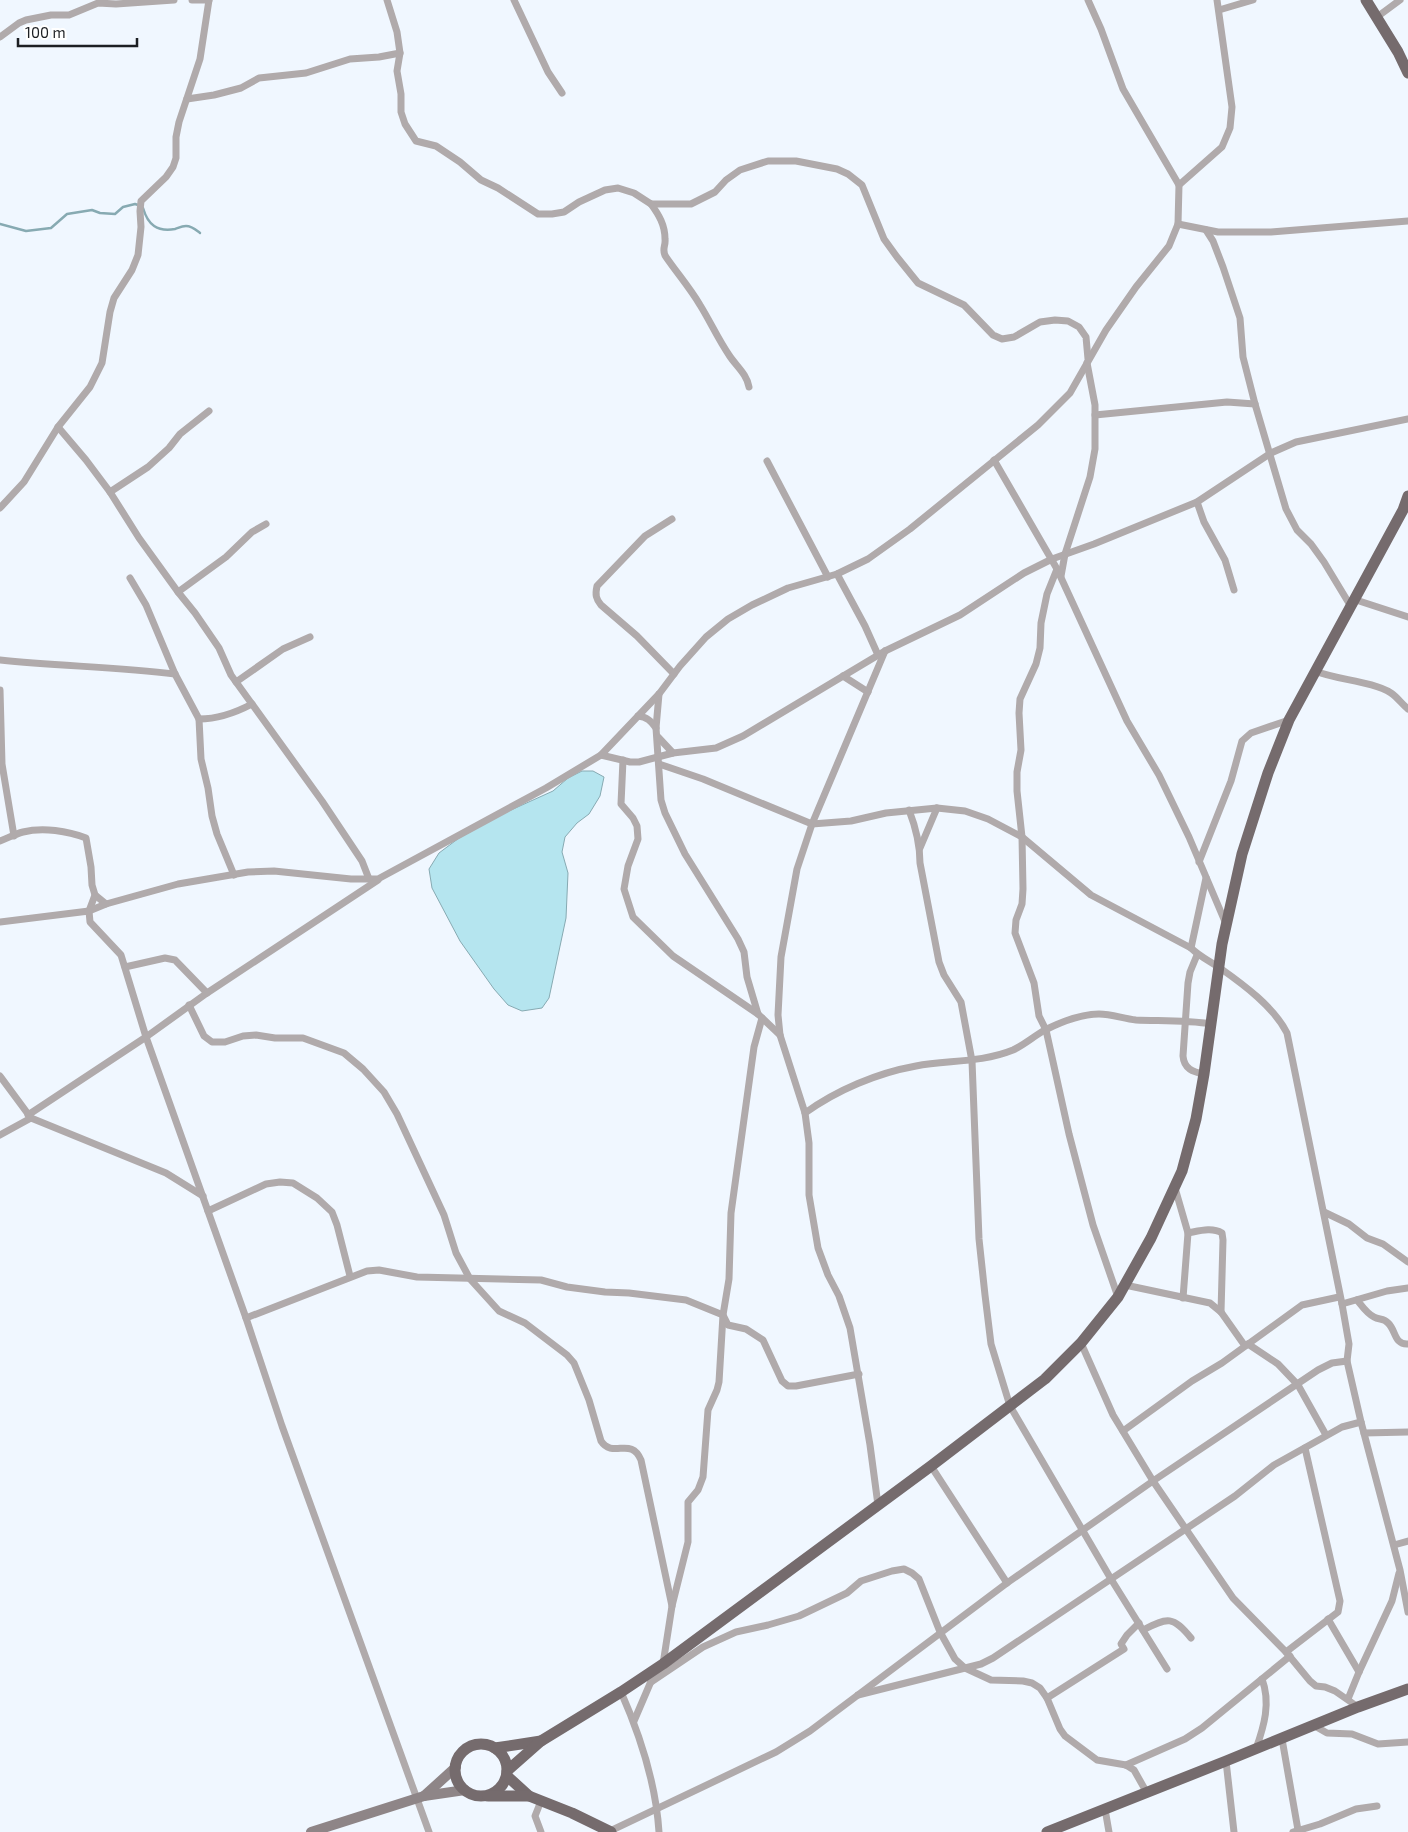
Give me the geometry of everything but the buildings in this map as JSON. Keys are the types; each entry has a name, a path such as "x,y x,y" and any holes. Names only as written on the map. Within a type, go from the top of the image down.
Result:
{"main road":[{"path":"1366,0 1408,73"},
{"path":"507,1774 542,1741 659,1666 878,1506 1045,1379 1081,1343 1118,1297 1151,1238 1182,1171 1196,1120 1226,924 1242,854 1268,773 1289,720 1408,496"},
{"path":"1048,1832 1358,1707 1408,1689"},
{"path":"495,1748 542,1741"},
{"path":"484,1796 498,1790 504,1784 507,1774 506,1762 502,1754 495,1748 485,1744 470,1747 459,1757 456,1767 457,1780 465,1790 477,1796 484,1796 529,1796"},
{"path":"420,1797 456,1767"},
{"path":"507,1774 529,1796 572,1812 609,1831"},
{"path":"311,1832 420,1797 465,1790"}],"street":[{"path":"0,37 18,23 26,20 51,15 69,15 98,3 116,4 174,0"},
{"path":"0,508 24,482 58,427 90,387 102,363 112,305 138,256 141,201 166,177 173,167 176,158 176,137 179,122 200,59 209,0 192,0"},
{"path":"387,0 397,32 400,52 397,71 401,94 401,112 405,124 416,141 436,146 460,162 481,180 498,188 538,214 564,212 579,202 605,190 618,188 634,193 651,204 662,219 666,240 663,248 665,256 700,304 709,323 730,356 742,370 749,388"},
{"path":"514,0 548,72 562,94"},
{"path":"0,1135 146,1037 189,1005 378,880 602,755 659,694 706,637 728,619 752,604 788,588 837,574 868,559 910,528 1038,425 1070,393 1087,361 1136,286 1169,246 1178,224 1179,185 1123,89 1088,0"},
{"path":"1179,185 1222,147 1230,128 1232,107 1217,0"},
{"path":"1219,10 1253,0"},
{"path":"1377,17 1400,0"},
{"path":"186,99 240,88 259,78 306,73 350,59 379,57 400,52"},
{"path":"651,204 692,204 715,192 726,180 740,170 768,161 796,161 837,169 848,174 862,185 884,239 896,257 918,283 964,305 993,335 1002,339 1014,337 1040,322 1055,320 1068,321 1079,327 1086,336 1087,361 1095,405 1095,449 1090,477 1065,554 1061,577"},
{"path":"1178,224 1218,232 1272,232 1408,221"},
{"path":"1206,230 1213,241 1240,318 1243,357 1286,509 1297,530 1311,544 1352,602 1408,617"},
{"path":"1095,415 1227,402 1255,404"},
{"path":"110,492 148,467 169,448 180,434 209,411"},
{"path":"659,761 672,753 716,748 744,736 885,651 960,615 1024,573 1052,559 1094,544 1196,502 1270,453 1296,442 1408,419"},
{"path":"58,427 110,492 139,538 178,592 196,613 236,682 322,801 362,861 368,879"},
{"path":"994,460 1052,559 1127,722 1159,775 1226,924"},
{"path":"767,461 828,577"},
{"path":"1196,502 1204,522 1225,560 1234,590"},
{"path":"672,520 645,536 597,586 595,592 597,600 637,636 674,674"},
{"path":"178,592 226,557 252,532 266,524"},
{"path":"1057,569 1041,622 1040,648 1036,664 1020,699 1021,750 1017,772 1017,791 1022,837 1023,889 1022,904 1016,920 1015,933 1031,975 1039,1016 1046,1030 1069,1134 1093,1225 1118,1297"},
{"path":"837,574 878,655"},
{"path":"130,578 146,606 175,674 199,719 201,759 212,816 217,834 234,874"},
{"path":"236,682 283,649 310,637"},
{"path":"878,1506 859,1374 850,1328 839,1296 828,1276 818,1248 810,1195 805,1113 780,1035 778,1015 782,948 797,869 812,824 885,651"},
{"path":"0,660 60,666 127,668 175,674"},
{"path":"1315,671 1328,677 1392,693 1408,709"},
{"path":"842,676 868,692"},
{"path":"0,690 2,764 14,836"},
{"path":"634,1721 659,1666 688,1542 688,1502 698,1490 703,1477 708,1410 717,1390 723,1315 730,1279 731,1213 760,1016 746,977 746,964 741,945 685,854 660,800 656,728 659,694"},
{"path":"199,719 220,717 234,713 252,704"},
{"path":"638,716 650,720 656,728"},
{"path":"1199,862 1231,781 1242,741 1251,733 1289,720"},
{"path":"658,737 672,753"},
{"path":"602,755 639,762 659,761 812,824 851,821 886,813 937,808 965,811 988,818 1022,837 1091,895 1191,948 1197,955 1219,967 1270,1009 1280,1020 1286,1033 1341,1300 1349,1344 1347,1361 1361,1422 1394,1545 1408,1612"},
{"path":"623,760 621,804 637,826 638,839 628,866 624,889 633,917 673,956 760,1016 780,1035"},
{"path":"920,848 937,808"},
{"path":"909,810 916,827 920,848 920,864 939,962 944,976 961,1002 972,1061 979,1239 984,1296 991,1344 1010,1406 1111,1579 1168,1669"},
{"path":"0,841 23,832 69,831 86,838 95,896 89,910 90,922 121,955 146,1037 246,1318 282,1426 420,1797 429,1832"},
{"path":"0,922 89,910 178,884 234,874 274,871 378,880"},
{"path":"1191,948 1206,877"},
{"path":"95,896 106,904"},
{"path":"1197,955 1190,972 1184,1062 1194,1072 1204,1074"},
{"path":"125,967 165,958 175,960 207,993"},
{"path":"189,1005 204,1036 212,1042 225,1042 243,1036 256,1035 275,1038 303,1038 344,1053 363,1069 384,1092 397,1114 444,1215 456,1252 470,1279 499,1311 524,1323 574,1363 581,1376 601,1441 604,1445 609,1448 632,1449 638,1452 672,1606"},
{"path":"805,1113 853,1086 883,1074 916,1066 987,1058 1014,1050 1046,1030 1082,1016 1099,1014 1134,1020 1186,1020 1212,1024"},
{"path":"0,1076 30,1116 166,1173 203,1196"},
{"path":"208,1212 266,1184 292,1183 317,1198 332,1212 350,1276"},
{"path":"1175,1186 1188,1233 1183,1298"},
{"path":"1324,1212 1349,1224 1367,1238 1383,1244 1408,1262"},
{"path":"1188,1233 1206,1230 1217,1230 1222,1233 1221,1312"},
{"path":"246,1318 367,1271 379,1270 418,1277 541,1280 604,1292 629,1292 686,1300 723,1315 728,1325 746,1328 763,1340 782,1381 788,1386 859,1374"},
{"path":"1125,1285 1210,1303 1221,1312 1246,1345 1278,1364 1298,1385 1326,1435"},
{"path":"1123,1431 1302,1305 1357,1300 1387,1291 1408,1288"},
{"path":"1357,1300 1369,1314 1386,1320 1390,1324 1397,1341 1402,1344 1408,1344"},
{"path":"1081,1343 1113,1415 1153,1481 1233,1598 1288,1654 1316,1686 1325,1687 1348,1699 1358,1707"},
{"path":"609,1831 776,1752 810,1731 940,1632 1083,1529 1318,1370 1332,1363 1347,1361"},
{"path":"855,1696 981,1664 1001,1654 1235,1496 1274,1465 1342,1427 1361,1422"},
{"path":"1364,1433 1408,1432"},
{"path":"1126,1765 1185,1739 1202,1728 1262,1679 1288,1654 1338,1612 1340,1601 1305,1448"},
{"path":"931,1466 1007,1583"},
{"path":"1394,1545 1408,1541"},
{"path":"652,1682 711,1643 736,1632 799,1616 847,1593 861,1581 904,1569 919,1579 940,1632 955,1659 965,1668 991,1680 1023,1681 1032,1683 1040,1688 1047,1698 1060,1729 1065,1736 1097,1760 1126,1765 1134,1770 1147,1792"},
{"path":"1348,1699 1392,1601 1400,1570"},
{"path":"1328,1619 1359,1672"},
{"path":"1047,1698 1124,1649 1121,1644 1127,1635 1141,1626 1167,1620 1179,1623 1191,1638"},
{"path":"1256,1749 1262,1731 1267,1702 1262,1679"},
{"path":"621,1692 634,1721 658,1807 659,1832"},
{"path":"1313,1726 1327,1733 1352,1734 1378,1744 1408,1742"},
{"path":"1282,1738 1296,1831 1320,1824 1356,1809 1377,1806"},
{"path":"1226,1761 1234,1832"},
{"path":"541,1801 535,1816 541,1832"},
{"path":"1104,1809 1109,1832"}],"water":[{"path":"582,771 593,771 604,777 600,796 589,814 577,823 565,837 562,852 568,873 566,918 549,998 542,1008 522,1011 508,1005 494,989 460,941 432,888 429,869 439,853 459,838 500,815 553,791 568,778"}],"waterway":[{"path":"0,224 26,231 51,228 67,214 92,210 100,213 115,214 123,207 138,205"},
{"path":"143,208 148,219 158,228 169,230 188,226 200,233"}]}
